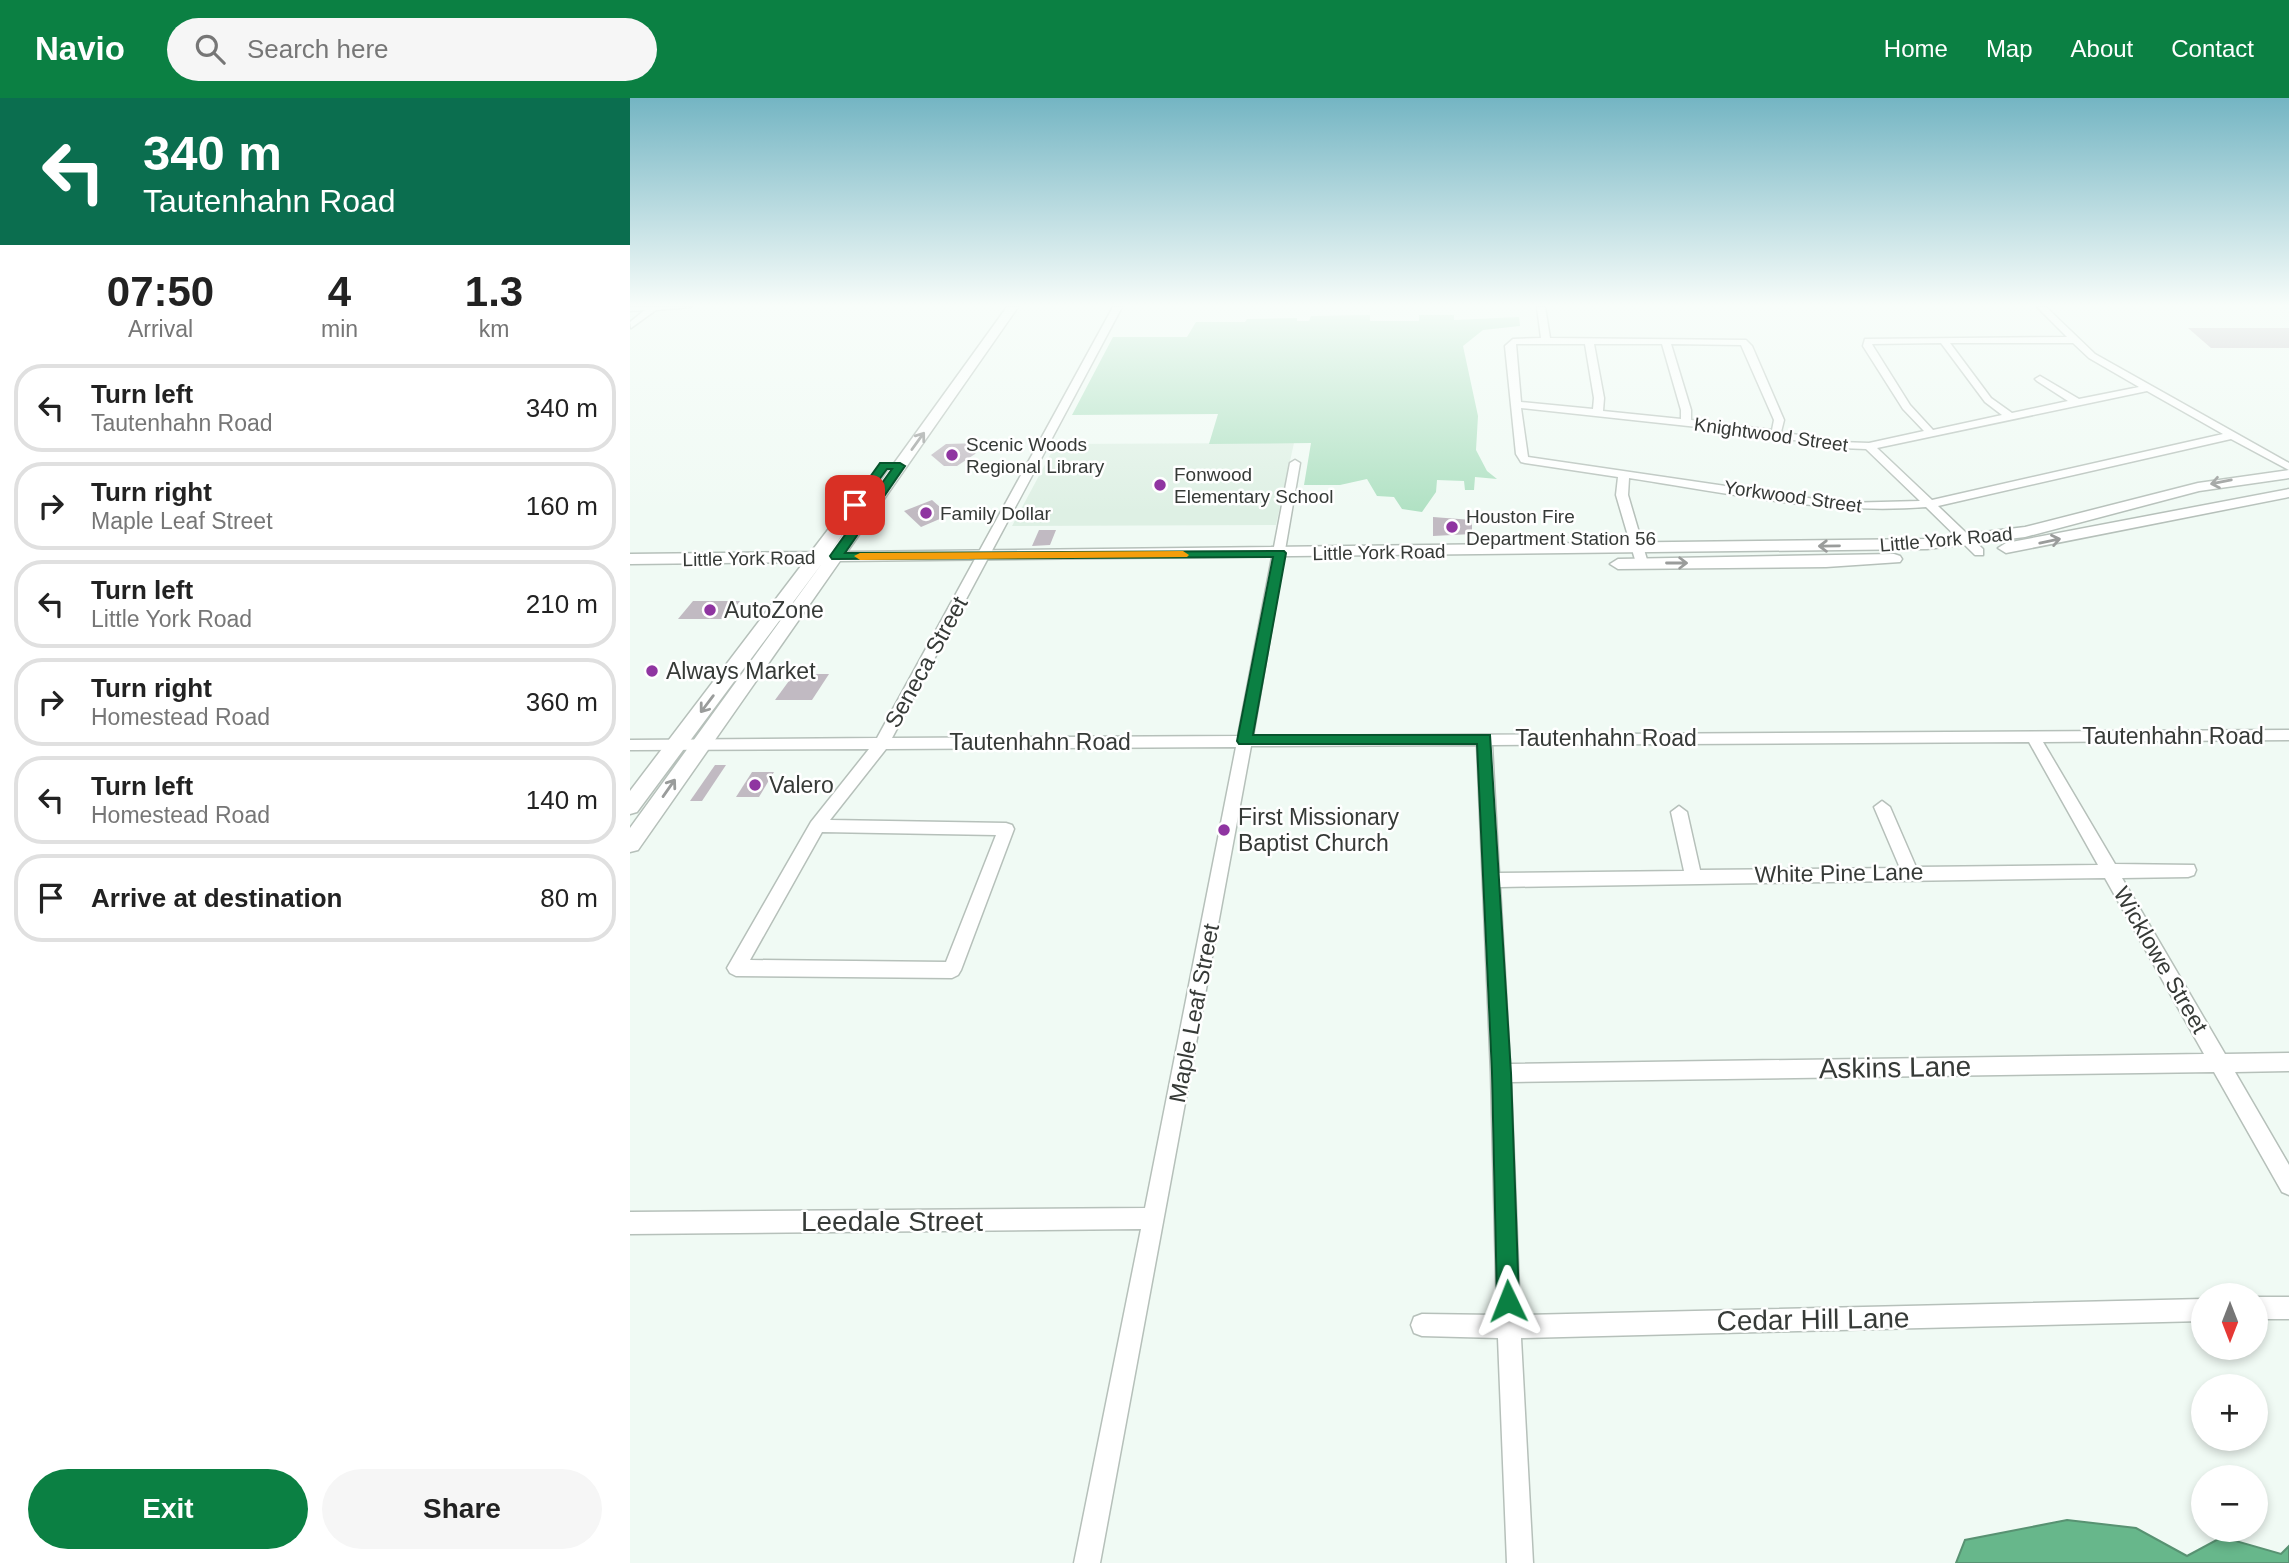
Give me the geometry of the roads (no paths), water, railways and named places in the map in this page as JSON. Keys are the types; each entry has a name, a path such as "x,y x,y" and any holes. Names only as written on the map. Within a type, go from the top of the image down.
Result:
{"main road":[{"path":"630,844 701,744 816,566 836,556 951,375"},
{"path":"630,806 963,375"},
{"name":"Little York Road","path":"1861,553 1964,541 2065,523 2199,486 2289,474"},
{"name":"Little York Road","path":"637,573 816,566 1979,552 2035,545 2289,493"},
{"name":"Little York Road","path":"836,556 979,564"},
{"name":"Little York Road","path":"630,559 816,566"},
{"path":"637,573 656,559"}],"street":[{"name":"Seneca Street","path":"817,826 1006,829 952,970 736,968 817,826 882,743 1081,375"},
{"path":"1513,375 1516,404"},
{"path":"1595,375 1598,411"},
{"path":"1675,375 1686,410 1686,422"},
{"path":"1760,375 1779,420 1776,433"},
{"path":"1886,375 1906,407 1931,433"},
{"path":"1970,375 1988,400 2009,416"},
{"path":"2125,375 2289,467"},
{"path":"2040,379 2076,402"},
{"name":"Knightwood Street","path":"1516,404 1598,411 1776,433 1840,445 1869,446 2147,388"},
{"name":"Yorkwood Street","path":"1516,404 1520,450 1525,460 1842,506 1885,508 1927,504 2233,435"},
{"path":"1869,446 1964,541 1979,552"},
{"name":"Maple Leaf Street","path":"1087,1563 1295,463"},
{"path":"1624,474 1622,495 1640,556"},
{"name":"Wicklowe Street","path":"2033,736 2289,1185"},
{"name":"Tautenhahn Road","path":"630,745 2289,736"},
{"path":"1484,739 1501,1073 1520,1563"},
{"path":"1882,807 1910,872"},
{"path":"1679,812 1693,875"},
{"name":"White Pine Lane","path":"1491,880 1693,875 2188,870"},
{"name":"Askins Lane","path":"1501,1073 2289,1062"},
{"name":"Leedale Street","path":"630,1223 1154,1218"},
{"path":"2268,1308 2289,1308"},
{"name":"Cedar Hill Lane","path":"1422,1325 1509,1327 2191,1310"}],"place":[{"name":"Scenic Woods Regional Library","path":"952,455"},
{"name":"Fonwood Elementary School","path":"1160,485"},
{"name":"Family Dollar","path":"926,513"},
{"name":"Houston Fire Department Station 56","path":"1452,527"},
{"name":"AutoZone","path":"710,610"},
{"name":"Always Market","path":"652,671"},
{"name":"Valero","path":"755,785"},
{"name":"First Missionary Baptist Church","path":"1224,830"}]}
